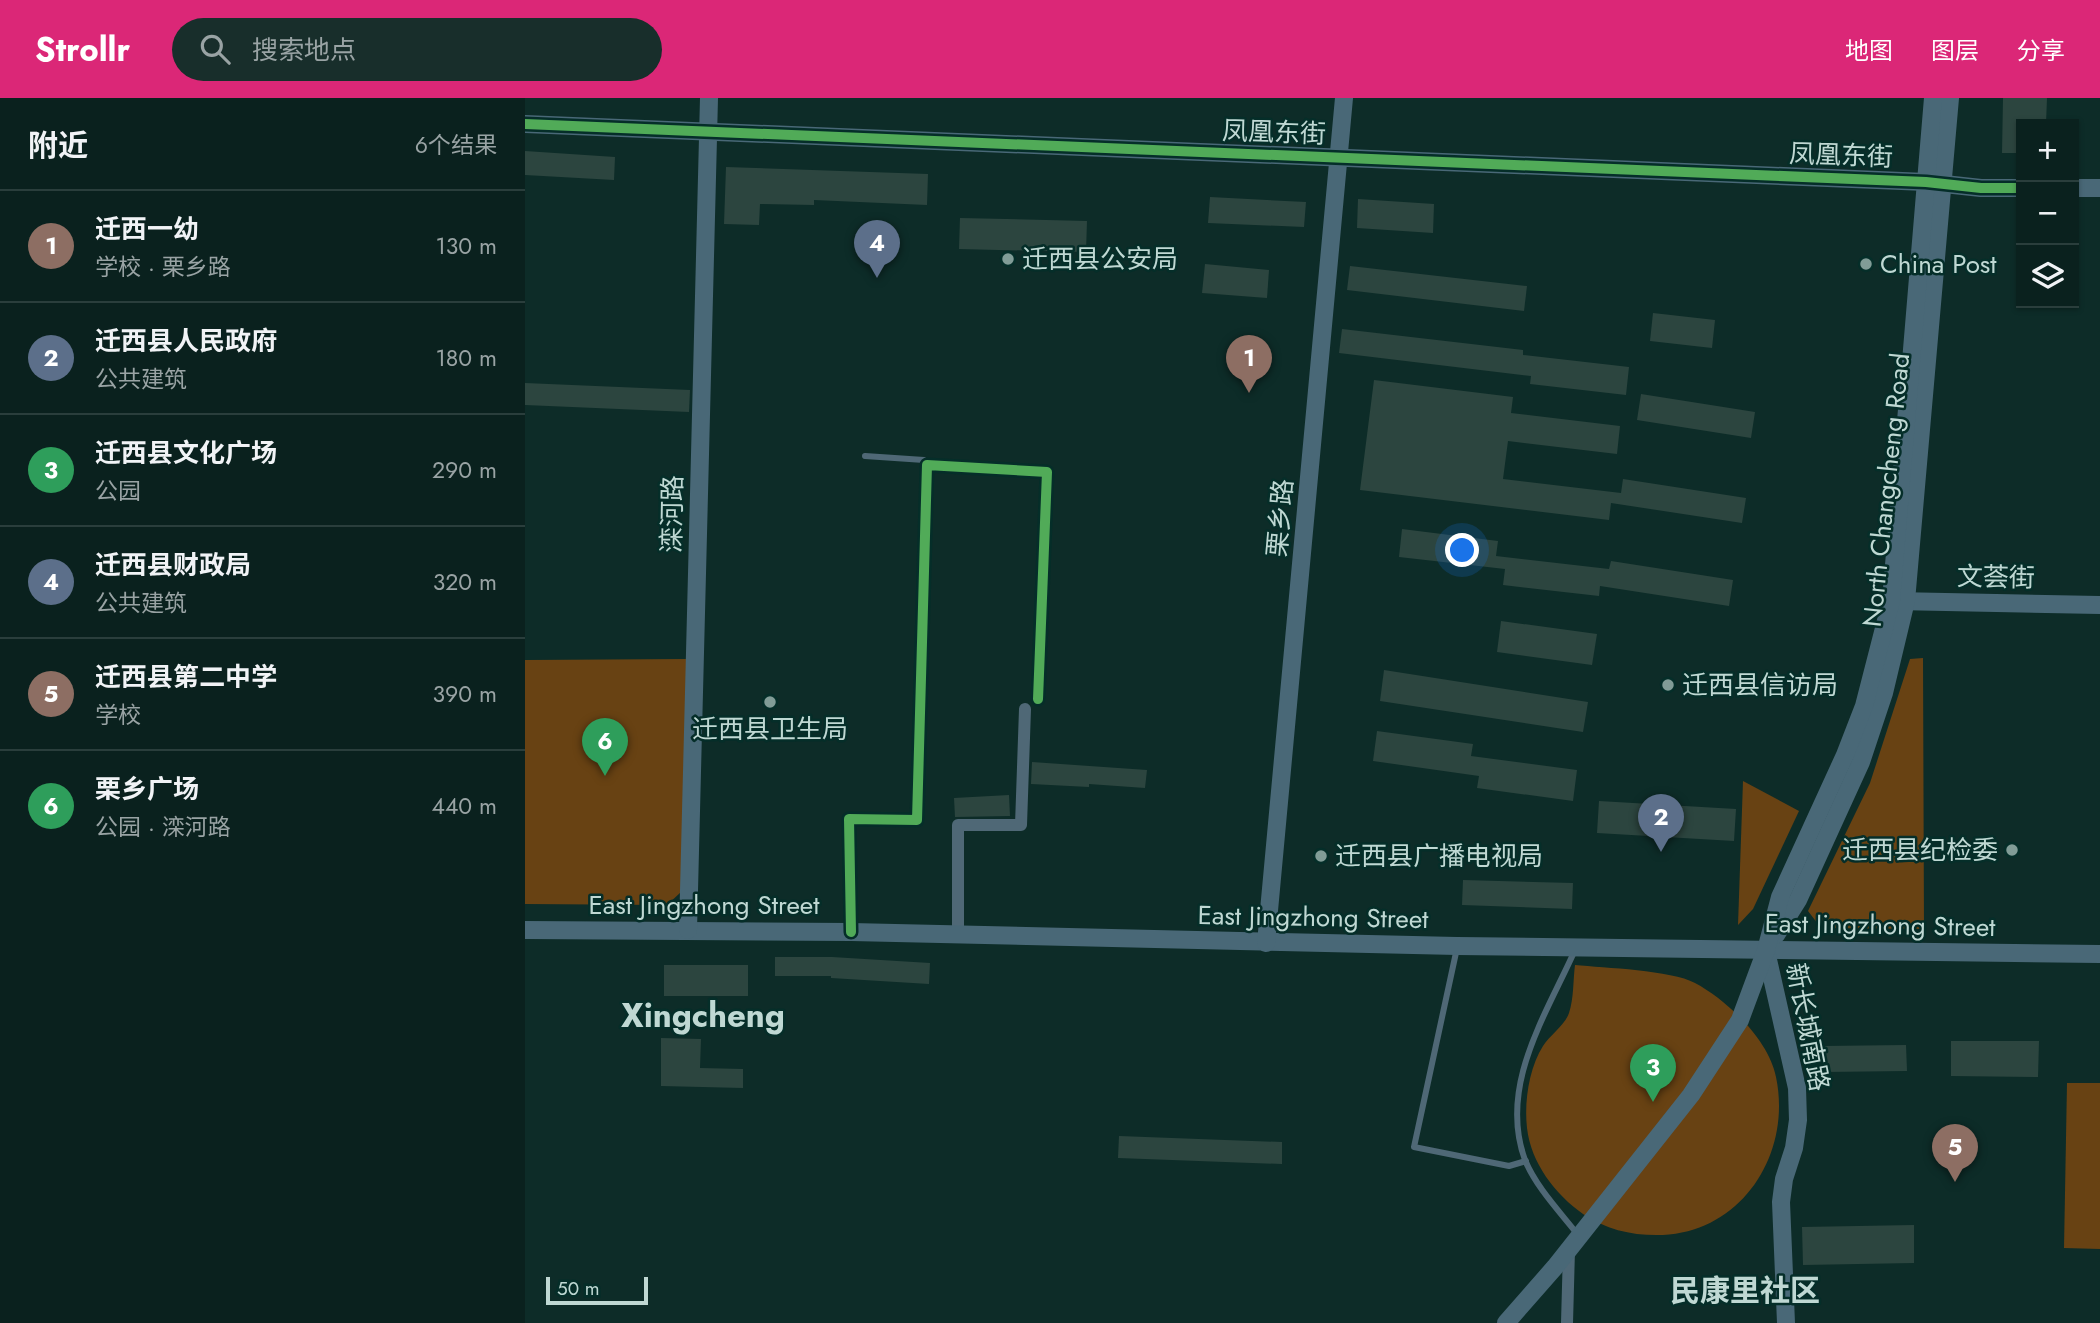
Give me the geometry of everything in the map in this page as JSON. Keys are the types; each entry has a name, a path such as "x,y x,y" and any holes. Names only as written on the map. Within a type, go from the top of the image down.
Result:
{"street":[{"name":"滦河路","path":"688,930 709,98"},
{"name":"栗乡路","path":"1266,943 1344,98"},
{"name":"North Changcheng Road","path":"1933,98 1934,182"},
{"name":"North Changcheng Road","path":"1506,1323 1574,1243 1691,1095 1740,1020 1766,950 1798,900 1861,762 1884,693 1898,601 1934,182 1949,98"},
{"name":"凤凰东街","path":"525,124 1934,182 1981,188 2016,188"},
{"path":"2079,188 2100,188"},
{"path":"851,932 849,818 917,820 927,465 1047,472 1038,699"},
{"name":"文荟街","path":"1898,601 2100,605"},
{"path":"958,935 958,825 1021,825 1025,709"},
{"name":"East Jingzhong Street","path":"525,930 851,932 1266,943 2100,954"},
{"name":"新长城南路","path":"1766,950 1797,1088 1798,1120 1781,1202 1786,1323"},
{"path":"1567,1323 1574,1243"}],"lane":[{"path":"865,456 924,460 927,465"},
{"path":"1457,946 1414,1147 1509,1166 1525,1161"},
{"path":"1574,1243 1525,1161 1516,1122 1522,1072 1575,948"}],"shaded area":[{"path":"1923,658 1924,929 1821,928 1808,911 1870,783 1910,659"},
{"path":"688,659 681,892 667,905 525,904 525,660"},
{"path":"1743,781 1799,811 1753,909 1738,925"},
{"path":"1575,965 1654,972 1695,983 1733,1010 1765,1049 1776,1077 1779,1105 1776,1133 1768,1159 1756,1183 1738,1203 1717,1219 1691,1230 1663,1235 1631,1233 1611,1228 1592,1220 1573,1206 1554,1187 1539,1165 1529,1141 1527,1128 1529,1085 1534,1064 1543,1046 1569,1013"},
{"path":"2067,1083 2100,1083 2100,1249 2064,1248"}],"building":[{"path":"2003,98 2047,98 2046,119 2016,119 2016,153 2002,153"},
{"path":"525,151 615,157 614,180 525,175"},
{"path":"726,167 928,174 927,205 814,200 814,205 760,204 759,225 724,224"},
{"path":"1210,197 1306,202 1304,227 1208,223"},
{"path":"1358,199 1434,204 1433,233 1357,228"},
{"name":"迁西县公安局","path":"960,218 1087,221 1086,252 959,249"},
{"path":"1205,264 1269,270 1267,298 1202,293"},
{"path":"1350,266 1527,286 1524,311 1347,290"},
{"path":"1653,313 1715,320 1712,348 1650,341"},
{"path":"1342,329 1523,350 1523,355 1629,367 1626,395 1530,384 1531,376 1339,353"},
{"path":"1374,380 1513,397 1511,413 1620,426 1617,454 1508,441 1503,479 1621,493 1623,479 1746,498 1742,523 1611,503 1609,520 1360,490"},
{"path":"525,383 690,390 689,412 525,405"},
{"path":"1641,394 1755,412 1751,438 1637,420"},
{"path":"1402,529 1498,541 1496,556 1609,569 1611,561 1733,580 1729,606 1600,586 1599,596 1503,585 1505,569 1399,557"},
{"path":"1501,621 1597,634 1592,665 1497,652"},
{"path":"1384,670 1588,702 1583,732 1380,701"},
{"path":"1377,731 1473,744 1471,756 1577,770 1573,801 1477,788 1479,776 1373,761"},
{"path":"1032,762 1147,770 1145,788 1031,784"},
{"path":"1009,795 1010,816 955,817 954,798"},
{"path":"1599,801 1736,809 1734,841 1597,833"},
{"path":"1463,880 1573,883 1572,909 1462,905"},
{"path":"775,957 832,957 930,963 929,984 831,976 775,976"},
{"path":"664,965 748,965 748,996 664,996"},
{"path":"661,1038 701,1039 700,1068 743,1069 743,1088 661,1086"},
{"path":"1951,1041 2039,1041 2038,1077 1951,1076"},
{"path":"1906,1045 1907,1071 1824,1072 1823,1046"},
{"path":"1119,1136 1282,1142 1282,1164 1118,1158"},
{"path":"1914,1225 1914,1263 1803,1265 1802,1227"}],"cycle path":[{"path":"525,124 1926,182 1981,188 2016,188"},
{"path":"851,932 849,819 917,820 927,465 1047,472 1038,699"}],"place":[{"name":"迁西县公安局","path":"1008,259"},
{"name":"China Post","path":"1866,264"},
{"name":"迁西县财政局","path":"877,278"},
{"name":"迁西一幼","path":"1249,393"},
{"name":"迁西县信访局","path":"1668,685"},
{"name":"迁西县卫生局","path":"770,702"},
{"name":"栗乡广场","path":"605,776"},
{"name":"迁西县纪检委","path":"2012,850"},
{"name":"迁西县人民政府","path":"1661,852"},
{"name":"迁西县广播电视局","path":"1321,856"},
{"name":"迁西县文化广场","path":"1653,1102"},
{"name":"迁西县第二中学","path":"1955,1182"}],"district":[{"name":"Xingcheng","path":"703,1015"},
{"name":"民康里社区","path":"1745,1290"}]}
